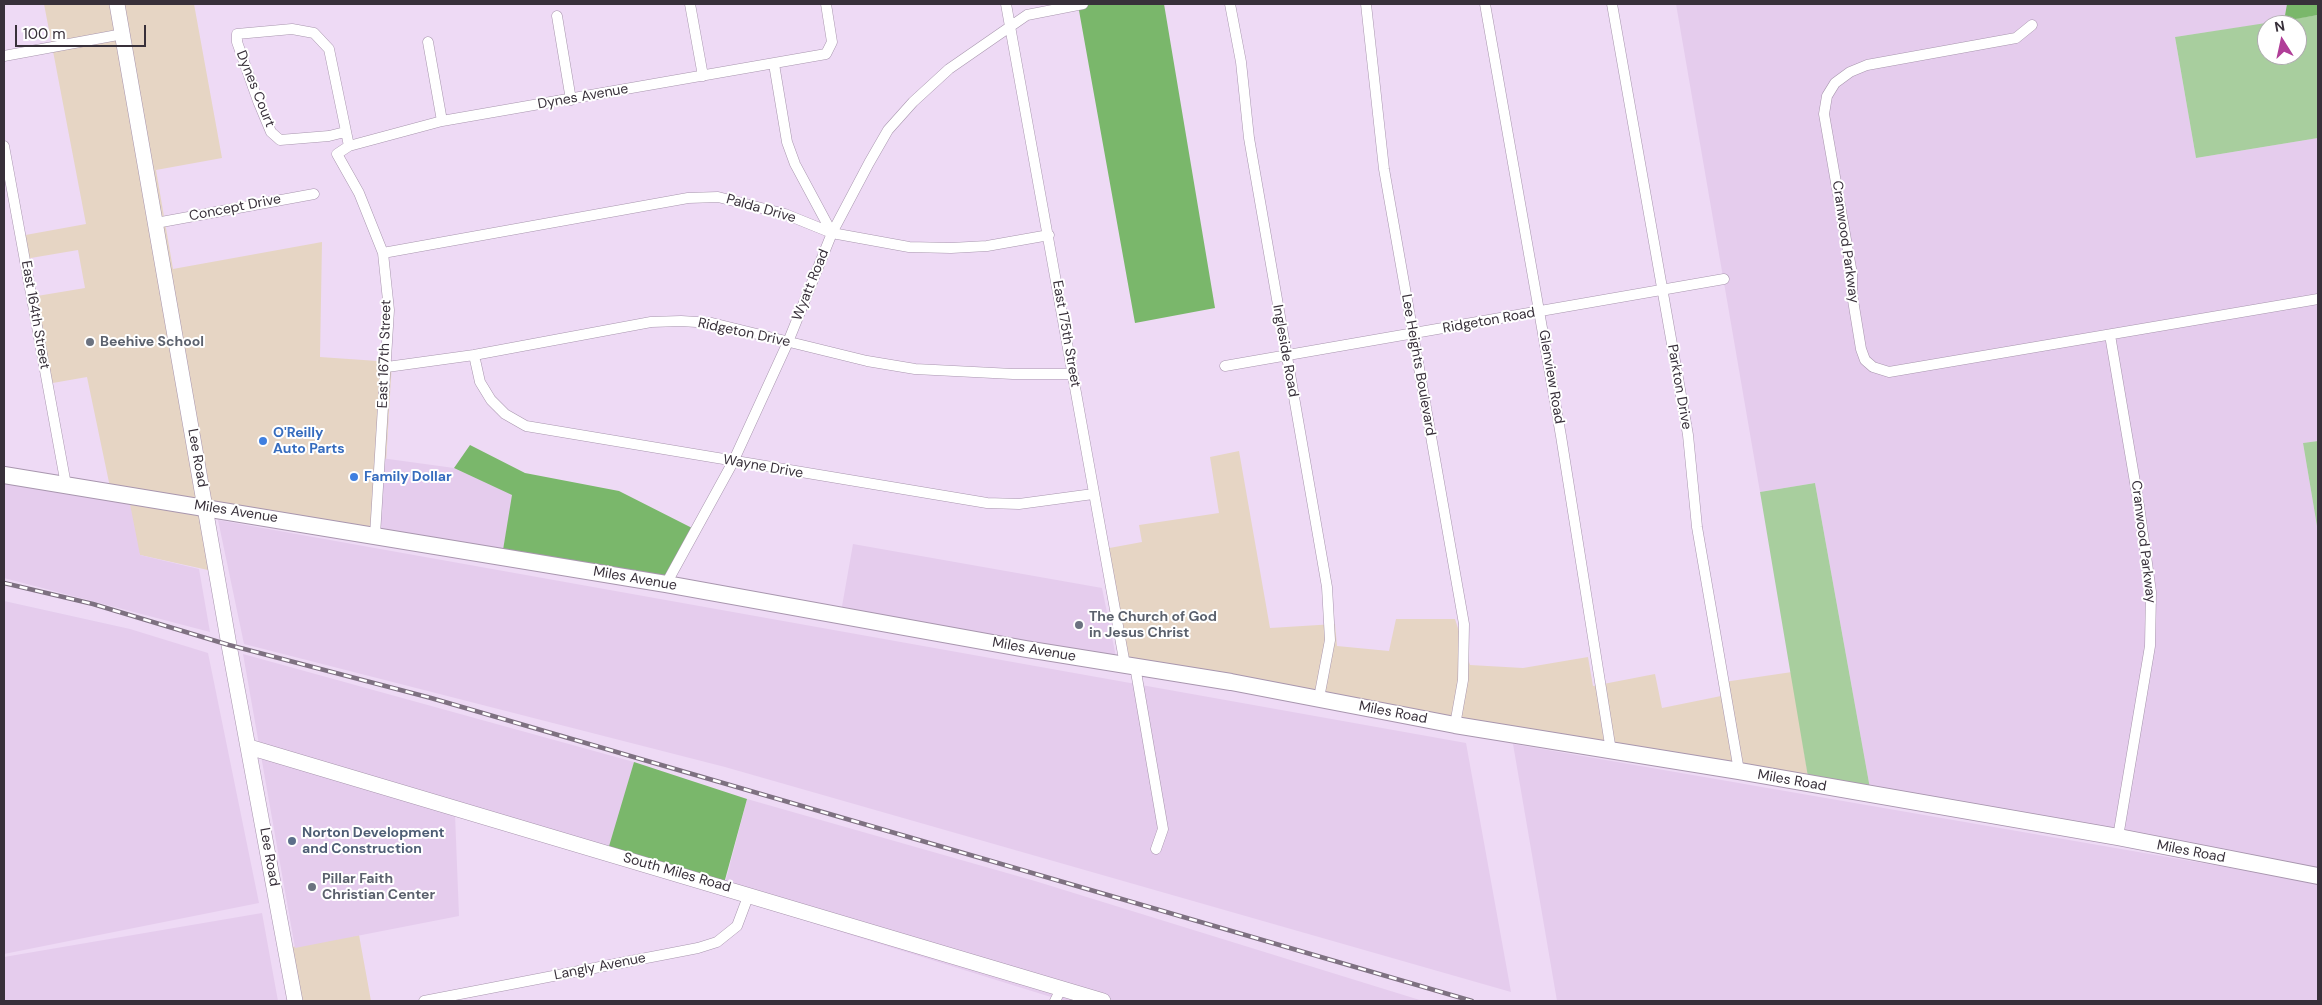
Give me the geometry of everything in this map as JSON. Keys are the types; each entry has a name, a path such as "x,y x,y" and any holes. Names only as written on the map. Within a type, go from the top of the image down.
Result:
{"main road":[{"name":"Lee Road","path":"117,4 295,1001"},
{"name":"Miles Avenue","path":"4,474 375,534 1266,689"},
{"name":"Miles Road","path":"1266,689 1455,725 1739,771 2118,838 2318,876"},
{"name":"South Miles Road","path":"249,747 749,894 1064,995 1103,1001"}],"street":[{"path":"690,4 703,76"},
{"name":"Dynes Avenue","path":"337,154 349,146 442,121 826,54 832,42 826,4"},
{"name":"East 175th Street","path":"1006,4 1094,494 1155,783 1163,829 1156,849"},
{"name":"Wyatt Road","path":"666,584 733,462 788,342 832,233 868,163 888,130 913,102 949,69 1027,15 1083,4"},
{"name":"Ingleside Road","path":"1230,4 1241,62 1248,138 1328,587 1330,640 1326,670 1319,698"},
{"name":"Lee Heights Boulevard","path":"1366,4 1384,169 1464,624 1463,680 1455,725"},
{"name":"Glenview Road","path":"1486,4 1611,751"},
{"name":"Parkton Drive","path":"1612,4 1688,435 1697,527 1739,771"},
{"path":"557,16 571,100"},
{"name":"Cranwood Parkway","path":"2032,24 2016,38 1867,64 1850,72 1835,84 1827,96 1824,114 1852,274 1852,294 1861,349 1865,360 1873,367 1889,372 2318,299"},
{"name":"Dynes Court","path":"345,132 329,136 280,140 272,132 258,101 237,42 237,34 292,29 314,33 330,49 349,146"},
{"path":"4,56 123,34"},
{"path":"428,42 442,121"},
{"path":"774,64 787,142 795,164 832,233"},
{"name":"East 164th Street","path":"4,146 66,485"},
{"name":"East 167th Street","path":"337,154 359,193 383,252 389,310 387,367 375,534"},
{"name":"Concept Drive","path":"156,223 314,194"},
{"name":"Palda Drive","path":"383,252 688,198 718,197 785,214 832,233 909,246 952,248 988,246 1049,235"},
{"name":"Ridgeton Road","path":"1225,366 1724,279"},
{"name":"Ridgeton Drive","path":"387,367 474,355 651,322 671,321 712,323 867,361 915,369 1013,374 1073,374"},
{"name":"Cranwood Parkway","path":"2110,335 2139,506 2151,592 2150,646 2118,838"},
{"name":"Wayne Drive","path":"474,355 480,382 491,400 505,414 526,426 987,503 1019,504 1094,494"},
{"name":"Langly Avenue","path":"424,1001 698,948 717,942 736,926 749,894"}],"shaded area":[{"path":"44,4 194,4 222,158 156,170 173,269 322,242 320,357 392,362 382,529 206,507 217,572 140,555 111,492 87,377 47,384 31,297 85,288 78,250 25,259 20,236 86,224"},
{"path":"1676,4 2287,4 2285,15 2257,15 2257,25 2175,37 2196,158 2318,138 2318,441 2303,443 2318,532 2318,876 1871,794 1815,483 1760,492"},
{"path":"1239,451 1270,628 1335,624 1337,646 1389,651 1396,619 1455,619 1470,665 1523,668 1588,657 1593,686 1655,674 1662,708 1726,695 1724,682 1792,672 1809,783 1125,665 1104,549 1142,542 1139,525 1219,513 1210,457"},
{"path":"381,458 454,468 513,495 502,556 375,535"},
{"path":"4,482 130,504 140,555 199,569 210,632 4,578"},
{"path":"218,520 1466,743 1511,992 725,767 244,644"},
{"path":"853,544 1102,588 1116,657 841,612"},
{"path":"4,601 130,629 208,653 259,903 4,954"},
{"path":"243,654 634,762 607,859 455,814 459,916 295,948"},
{"path":"1513,744 2318,883 2318,1001 1557,1001"},
{"path":"747,799 1035,881 1423,1001 1064,1001 722,895"},
{"path":"262,913 278,1001 4,1001 4,957"},
{"path":"359,935 371,1001 295,1001 286,948"}],"green space":[{"path":"1164,4 1215,308 1135,323 1078,5"},
{"path":"2287,4 2318,4 2318,15 2307,17 2307,15 2285,15"},
{"path":"2318,15 2318,138 2196,158 2175,37 2257,24 2257,65 2307,65 2307,17"},
{"path":"2318,441 2318,532 2303,443"},
{"path":"470,445 525,473 619,491 696,530 666,584 502,556 512,495 454,468"},
{"path":"1815,483 1871,794 1809,783 1760,492"},
{"path":"634,762 747,799 723,887 607,853"}],"railway":[{"path":"4,583 93,604 229,645 431,698 1472,1001"}],"place":[{"name":"Beehive School","path":"90,342"},
{"name":"O'Reilly Auto Parts","path":"263,441"},
{"name":"Family Dollar","path":"354,477"},
{"name":"The Church of God in Jesus Christ","path":"1079,625"},
{"name":"Norton Development and Construction","path":"292,841"},
{"name":"Pillar Faith Christian Center","path":"312,887"}]}
